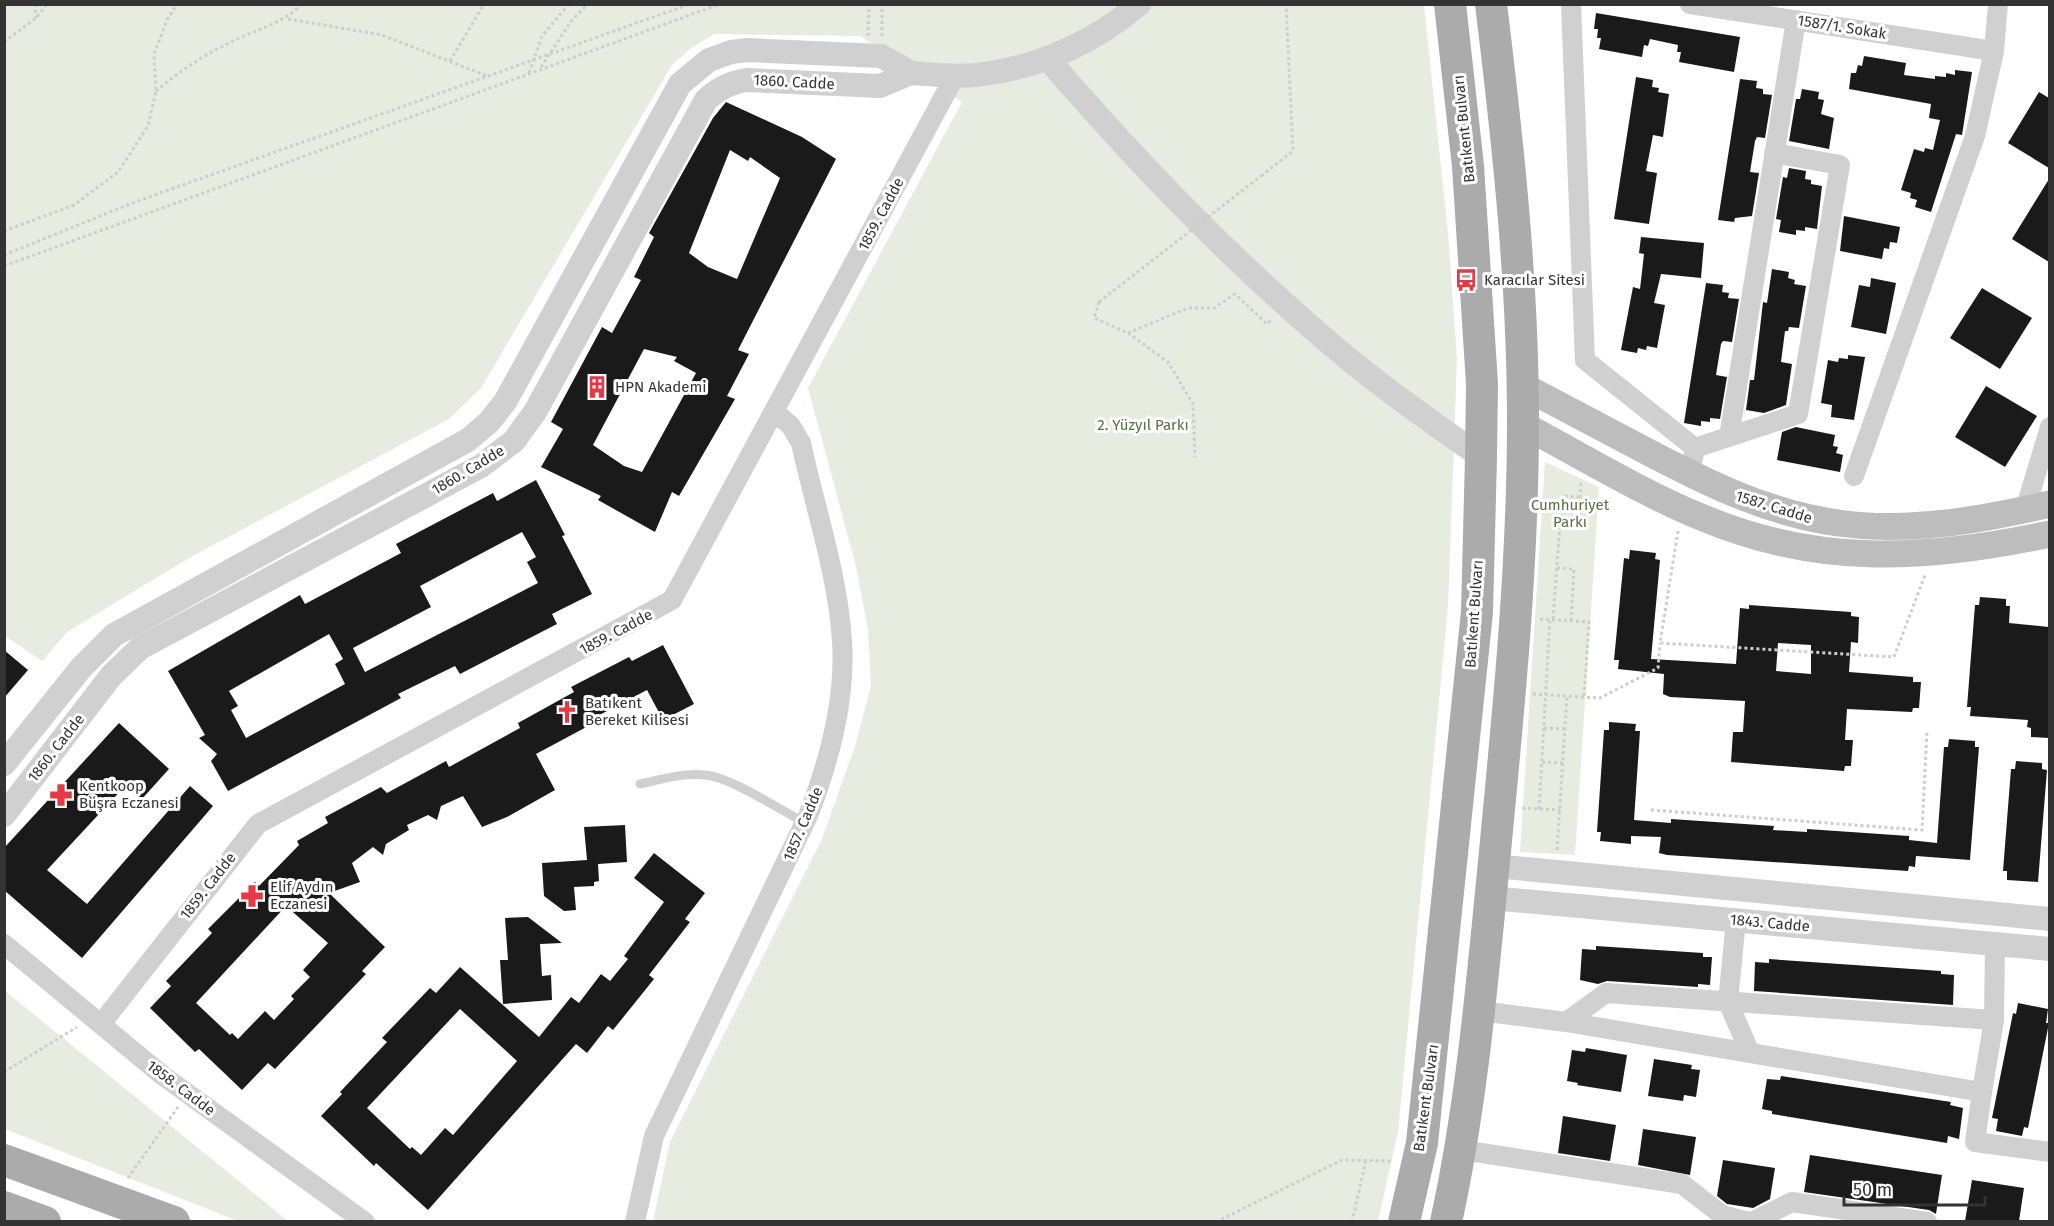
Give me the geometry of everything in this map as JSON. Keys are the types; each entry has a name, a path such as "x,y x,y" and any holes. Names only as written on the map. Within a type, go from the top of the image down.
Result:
{"main road":[{"name":"Batıkent Bulvarı","path":"1404,1221 1422,1143 1438,1009 1477,612 1482,384 1468,166 1450,4"},
{"path":"1446,1221 1462,1150 1480,1011 1517,617 1523,386 1510,166 1491,4"},
{"name":"1587. Cadde","path":"1523,386 1569,411 1692,460 1751,502 1837,523 1926,525 1966,522 2037,507"},
{"name":"1587. Cadde","path":"1523,425 1682,509 1746,533 1810,548 1884,556 1933,554 1988,547 2049,534"},
{"path":"4,1160 174,1221"},
{"path":"4,1207 45,1221"}],"street":[{"name":"1860. Cadde","path":"4,764 81,668 124,628 468,440 489,422 505,402 680,84 696,68 720,56 747,50 874,56 911,73 955,76 988,74 1047,58 1125,17 1139,4"},
{"path":"1571,4 1585,360 1692,460 1729,437 1798,414 1840,165 1774,153"},
{"name":"1587/1. Sokak","path":"1690,4 1994,51"},
{"path":"1854,476 1974,136 1994,51 1998,4"},
{"path":"1729,437 1796,20"},
{"path":"1047,58 1129,151 1271,292 1399,399 1481,457"},
{"name":"1860. Cadde","path":"4,815 104,685 124,661 140,648 481,466 514,441 535,412 706,100 715,92 724,86 746,80 880,86 911,73"},
{"name":"1859. Cadde","path":"97,1021 258,824 672,600 955,76"},
{"path":"1554,441 1545,428 1547,417 1557,410 1569,411"},
{"name":"1857. Cadde","path":"635,1221 654,1136 806,823 820,786 839,703 842,641 836,599 801,443 791,426 775,412"},
{"path":"2037,507 2049,427"},
{"path":"81,668 104,685"},
{"name":"1843. Cadde","path":"1494,866 2049,919"},
{"name":"1843. Cadde","path":"1491,897 2049,949"},
{"path":"1736,920 1728,1002 1750,1053"},
{"name":"1858. Cadde","path":"4,944 187,1094 365,1221"},
{"path":"1995,944 1994,1020 1975,1142 2049,1152"},
{"path":"1566,1022 1605,993 1994,1020"},
{"path":"1480,1011 1566,1022 1982,1092"},
{"path":"1462,1150 1682,1184 1722,1215 1751,1221 1792,1202 1826,1214 1926,1221"}],"lane":[{"path":"640,784 680,775 707,775 806,823"}],"path":[{"path":"35,4 36,18"},
{"path":"4,42 36,18 47,4"},
{"path":"4,231 74,205 118,172 148,126 156,91 154,54 166,20 177,4"},
{"path":"156,91 190,63 231,41 288,19 302,4"},
{"path":"450,61 484,4"},
{"path":"528,73 542,36 569,4"},
{"path":"540,69 572,20 588,4"},
{"path":"4,255 135,202 690,4"},
{"path":"4,266 720,4"},
{"path":"870,4 874,56"},
{"path":"874,56 882,4"},
{"path":"1195,457 1193,404 1168,362 1128,333 1094,318 1099,302 1293,151 1286,4"},
{"path":"288,19 382,35 486,76"},
{"path":"1128,333 1188,308 1214,308 1235,294 1267,324 1271,320"},
{"path":"1560,520 1578,522 1582,456"},
{"path":"1539,809 1551,620 1562,496 1580,497"},
{"path":"1510,693 1600,698 1658,668 1682,509"},
{"path":"1660,643 1893,657 1933,554"},
{"path":"1557,568 1574,569 1571,620"},
{"path":"1517,617 1588,622 1584,697"},
{"path":"1556,872 1567,696"},
{"path":"1544,728 1565,729"},
{"path":"1651,810 1922,830 1928,731"},
{"path":"1542,762 1563,763"},
{"path":"1499,807 1560,810"},
{"path":"4,1072 97,1021"},
{"path":"113,1199 187,1094"},
{"path":"1216,1221 1342,1160 1395,1161"},
{"path":"1352,1221 1366,1160"}],"green space":[{"name":"2. Yüzyıl Parkı","path":"4,5 1424,5 1448,233 1457,359 1448,606 1398,1132 1378,1221 653,1221 670,1142 822,839 855,746 871,686 868,630 856,566 808,388 962,102 860,36 714,34 690,49 672,65 481,388 449,419 189,558 67,632 42,661 5,636"},
{"name":"Cumhuriyet Parkı","path":"1545,462 1599,487 1575,855 1520,852"},
{"path":"5,991 288,1221 238,1221 5,1129"}],"building":[{"path":"1596,13 1740,37 1734,72 1679,62 1681,52 1677,52 1678,45 1650,39 1648,46 1644,45 1642,57 1599,49 1601,38 1597,38 1598,29 1594,29"},
{"path":"1864,56 1906,63 1904,75 1935,79 1935,76 1946,77 1946,73 1955,75 1955,70 1972,72 1962,135 1956,134 1931,212 1915,207 1917,200 1910,198 1911,193 1901,190 1914,149 1924,152 1925,148 1933,150 1940,120 1929,118 1931,104 1849,89 1851,73 1856,73 1858,65 1862,66"},
{"path":"1636,77 1653,80 1652,87 1659,88 1658,92 1669,94 1663,137 1653,135 1646,171 1657,173 1649,224 1614,219"},
{"path":"1740,79 1757,81 1756,88 1763,89 1763,94 1772,95 1765,138 1757,137 1755,141 1750,172 1759,173 1752,216 1735,218 1734,222 1718,220"},
{"path":"1802,89 1819,92 1818,99 1824,100 1821,114 1834,118 1829,149 1789,141 1796,99 1800,99"},
{"path":"2039,92 2049,98 2049,168 2008,143"},
{"path":"726,102 802,137 836,159 738,350 749,354 727,396 735,399 679,496 672,492 655,532 598,500 601,496 541,467 563,429 551,422 602,327 612,333 641,280 634,277 654,237 649,233 713,118","holes":["730,150 748,161 750,157 780,178 737,279 708,267 689,253","644,349 677,357 674,361 696,373 642,472 624,466 593,445"]},
{"path":"1789,168 1806,171 1805,179 1811,180 1811,184 1822,186 1817,229 1805,227 1805,231 1796,230 1796,235 1779,232 1781,220 1776,219 1783,177 1787,178"},
{"path":"2049,179 2049,262 2012,239"},
{"path":"1844,216 1900,227 1897,243 1890,242 1889,249 1884,248 1882,259 1840,251"},
{"path":"1641,237 1704,243 1701,278 1661,274 1654,303 1665,305 1657,348 1647,346 1646,350 1638,348 1637,353 1621,350 1633,287 1640,289 1644,254 1639,253"},
{"path":"1772,269 1789,272 1788,278 1795,280 1794,284 1806,286 1799,328 1789,327 1788,331 1785,331 1781,362 1792,364 1786,405 1764,413 1746,410 1750,380 1754,380 1763,302 1767,303"},
{"path":"1871,278 1896,283 1886,334 1851,327 1859,285 1870,287"},
{"path":"1706,283 1723,285 1722,292 1729,293 1728,298 1739,299 1732,342 1723,341 1721,344 1716,375 1727,377 1720,419 1710,418 1710,422 1701,421 1701,426 1684,423"},
{"path":"1982,288 2032,318 2000,369 1950,338"},
{"path":"1848,355 1865,357 1854,420 1831,417 1832,405 1821,403 1828,360 1838,362 1839,358 1848,359"},
{"path":"1986,386 2037,416 2005,467 1955,437"},
{"path":"1796,427 1835,435 1833,446 1838,447 1836,453 1843,455 1840,472 1777,460 1782,432"},
{"path":"536,480 592,594 552,614 557,624 460,674 455,666 398,694 401,698 228,791 211,761 217,754 199,738 205,735 168,671 300,595 305,604 401,553 396,544 493,493 497,501","holes":["522,532 536,557 527,562 538,583 365,672 353,648 431,607 420,586","329,634 343,659 335,664 345,684 246,738 231,710 238,706 229,691"]},
{"path":"1630,550 1656,553 1655,559 1660,560 1651,659 1736,664 1740,608 1749,609 1749,605 1851,612 1851,616 1859,617 1858,643 1851,642 1849,672 1913,677 1913,682 1921,682 1919,708 1913,708 1912,712 1847,709 1845,740 1853,740 1851,766 1845,766 1844,771 1731,762 1733,732 1743,732 1745,701 1670,697 1663,694 1664,674 1618,669 1619,660 1614,660 1624,558 1629,559","holes":["1778,643 1811,645 1811,674 1776,671"]},
{"path":"1980,597 2006,599 2006,606 2010,606 2009,623 2049,627 2049,738 2031,737 2031,728 2027,727 2028,720 1970,716 1971,707 1967,707 1975,605 1979,605"},
{"path":"663,645 694,704 663,720 647,690 590,720 592,724 536,754 555,790 507,817 482,827 463,796 441,806 437,820 428,815 407,825 409,830 386,844 383,855 373,847 352,863 360,882 329,893 385,947 362,971 366,974 275,1069 268,1063 242,1090 199,1049 195,1052 150,1008 171,986 166,981 212,933 208,929 255,882 259,886 299,845 297,841 328,823 325,817 381,787 387,793 446,761 449,767 520,728 518,723 574,692 571,687 629,657 632,661","holes":["286,906 328,943 303,970 310,977 291,996 294,999 274,1020 265,1011 238,1039 232,1033 230,1035 196,1003"]},
{"path":"4,650 28,670 4,698"},
{"path":"1609,722 1636,724 1635,731 1640,731 1634,820 1671,823 1671,819 1774,826 1773,830 1807,832 1807,829 1909,836 1909,840 1937,843 1944,747 1948,747 1949,739 1975,741 1975,747 1979,747 1970,860 1916,856 1915,867 1909,866 1908,871 1667,855 1659,853 1661,837 1631,836 1631,844 1600,841 1601,832 1597,832 1604,730 1609,730"},
{"path":"119,723 169,769 141,800 125,786 47,870 87,904 190,786 213,806 82,958 4,890 4,848"},
{"path":"2016,761 2042,763 2042,769 2047,770 2038,882 2007,880 2007,871 2003,871 2011,769 2015,769"},
{"path":"625,825 627,862 598,864 599,881 594,882 594,886 574,887 576,910 564,911 544,896 542,863 587,860 584,827"},
{"path":"654,853 705,893 685,919 690,922 649,975 654,979 613,1030 608,1026 587,1053 576,1044 428,1210 376,1163 374,1166 321,1116 387,1042 382,1038 430,988 436,993 460,967 539,1037 571,997 579,1003 601,974 610,981 628,959 624,956 664,902 634,878","holes":["460,1009 517,1061 453,1135 445,1128 421,1155 412,1147 410,1149 367,1108"]},
{"path":"528,917 562,943 540,944 542,976 551,975 552,1000 503,1004 500,960 508,960 505,918"},
{"path":"1596,946 1703,953 1703,957 1712,957 1710,985 1698,984 1698,987 1607,981 1598,984 1580,980 1582,949 1596,950"},
{"path":"1769,959 1941,971 1941,974 1954,975 1953,1005 1754,991 1755,962 1769,963"},
{"path":"2018,1003 2048,1009 2046,1023 2049,1023 2028,1128 2024,1127 2022,1136 1996,1131 1998,1119 1992,1118 2013,1013 2016,1014"},
{"path":"1586,1048 1627,1055 1621,1092 1577,1085 1578,1083 1567,1081 1572,1050 1585,1052"},
{"path":"1654,1059 1692,1065 1691,1069 1700,1070 1696,1097 1684,1095 1683,1101 1648,1096"},
{"path":"1781,1076 1951,1102 1950,1105 1963,1108 1959,1139 1948,1136 1947,1143 1772,1114 1772,1111 1762,1109 1767,1079 1780,1080"},
{"path":"1563,1116 1616,1125 1610,1161 1558,1153"},
{"path":"1643,1129 1696,1137 1690,1175 1638,1165"},
{"path":"1810,1155 1942,1175 1936,1214 1929,1210 1804,1192"},
{"path":"1723,1160 1775,1168 1770,1199 1753,1208 1727,1204 1717,1196"},
{"path":"1972,1180 2024,1188 2019,1221 1965,1221"}],"place":[{"name":"Karacılar Sitesi","path":"1466,280"},
{"name":"HPN Akademi","path":"597,387"},
{"name":"Batıkent Bereket Kilisesi","path":"567,712"},
{"name":"Kentkoop Büşra Eczanesi","path":"61,795"},
{"name":"Elif Aydın Eczanesi","path":"252,896"}]}
